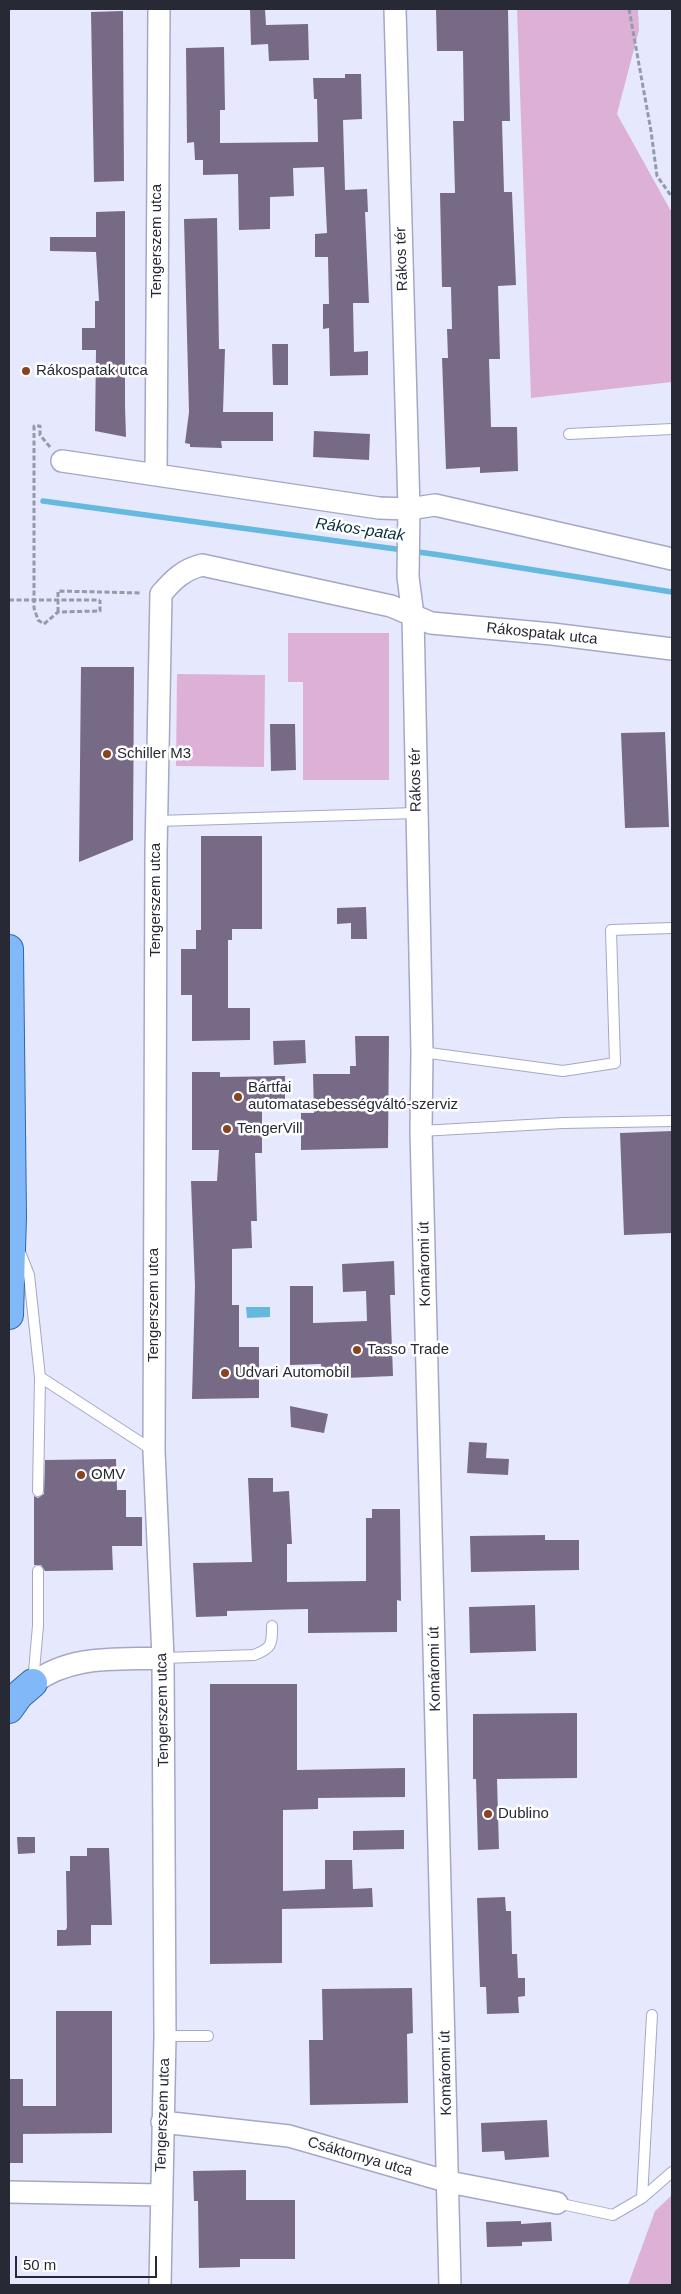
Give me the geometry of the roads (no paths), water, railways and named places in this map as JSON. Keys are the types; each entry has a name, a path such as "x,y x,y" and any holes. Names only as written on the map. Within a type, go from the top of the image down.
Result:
{"main road":[{"path":"9,949 12,1217 9,1315"},
{"path":"9,1709 19,1695 33,1683"}],"street":[{"name":"Tengerszem utca","path":"156,474 159,9"},
{"name":"Rákos tér","path":"395,9 409,508 408,577 413,615 422,1052"},
{"path":"62,461 379,508 409,508 435,505 672,559"},
{"name":"Tengerszem utca","path":"160,2285 165,2036 163,1658 154,1451 157,821 161,594 174,578 186,569 202,566 391,606 413,615"},
{"name":"Rákospatak utca","path":"413,615 431,623 552,634 672,649"},
{"name":"Komáromi út","path":"422,1052 421,1131 449,2182 450,2285"},
{"path":"33,1683 46,1674 76,1662 163,1658"},
{"name":"Csáktornya utca","path":"162,2122 289,2136 449,2182 557,2203"},
{"path":"9,2192 161,2195"}],"lane":[{"path":"569,434 672,429"},
{"path":"157,821 416,813"},
{"path":"422,1052 563,1071 615,1063 611,930 672,928"},
{"path":"421,1131 563,1122 672,1121"},
{"path":"12,1217 18,1246 29,1275 40,1377 38,1491"},
{"path":"40,1377 154,1451"},
{"path":"33,1683 38,1626 38,1571"},
{"path":"163,1658 254,1655 266,1650 272,1642 272,1626"},
{"path":"642,2198 652,2016"},
{"path":"165,2036 208,2036"},
{"path":"557,2203 613,2215 642,2198 672,2172"}],"water":[{"path":"246,1307 270,1307 270,1317 247,1318"}],"waterway":[{"name":"Rákos-patak","path":"43,501 440,555 672,592"}],"place":[{"name":"Rákospatak utca","path":"26,371"},
{"name":"Schiller M3","path":"107,754"},
{"name":"Bártfai automatasebességváltó-szerviz","path":"238,1097"},
{"name":"TengerVill","path":"227,1129"},
{"name":"Tasso Trade","path":"357,1350"},
{"name":"Udvari Automobil","path":"225,1373"},
{"name":"OMV","path":"81,1475"},
{"name":"Dublino","path":"488,1814"}]}
